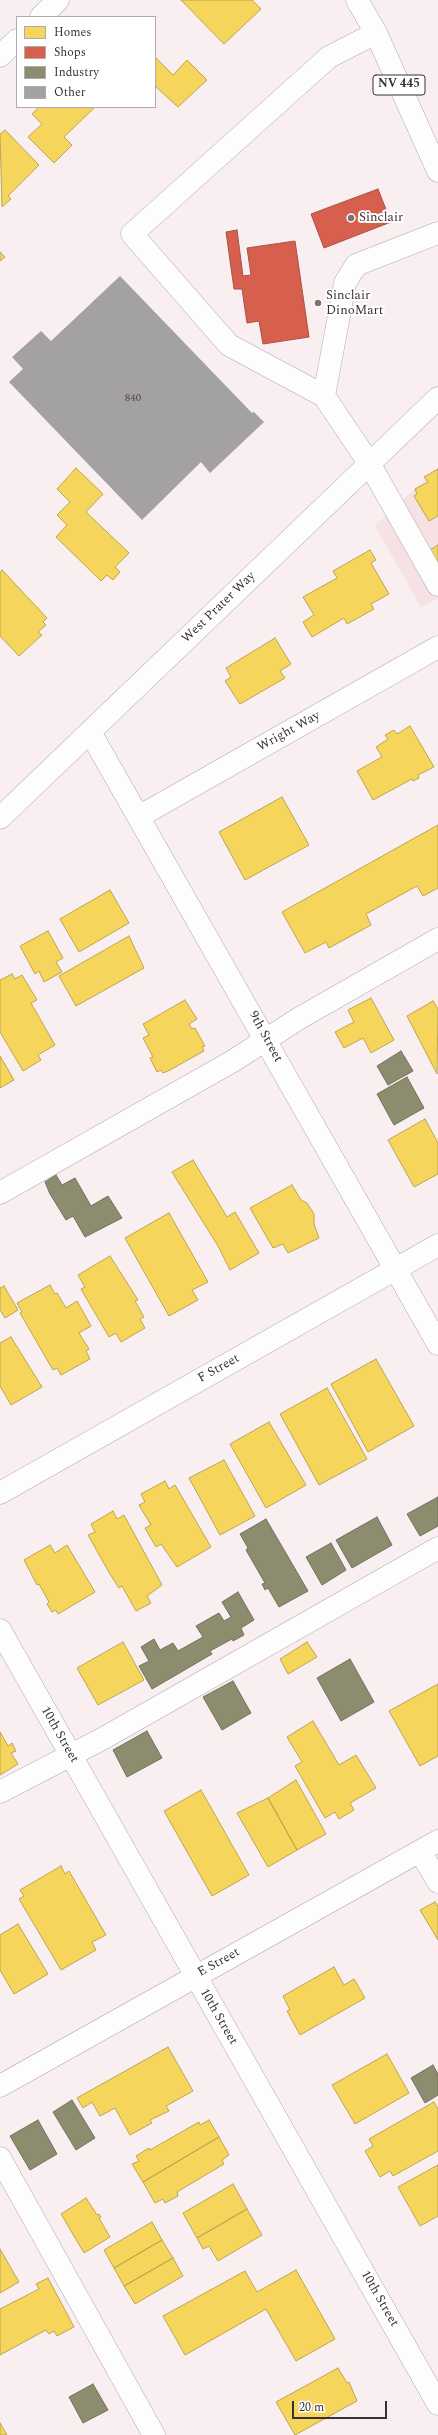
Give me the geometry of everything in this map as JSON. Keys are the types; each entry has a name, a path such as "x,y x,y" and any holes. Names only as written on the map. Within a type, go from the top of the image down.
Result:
{"street":[{"path":"42,16 58,0"},
{"name":"NV 445","path":"357,0 376,33 438,171"},
{"path":"376,33 329,58 132,234 229,345 324,396 369,463 438,585"},
{"path":"0,56 16,41"},
{"path":"324,396 345,283 356,265 438,233"},
{"name":"West Prater Way","path":"0,818 438,398"},
{"name":"Wright Way","path":"140,816 438,647"},
{"name":"9th Street","path":"90,732 140,816 438,1344"},
{"path":"0,1193 267,1040 298,1019 438,939"},
{"name":"F Street","path":"0,1492 438,1245"},
{"path":"0,1792 70,1754 102,1739 438,1548"},
{"name":"10th Street","path":"0,1630 438,2404"},
{"path":"429,1846 438,1882"},
{"name":"E Street","path":"0,2086 429,1846"},
{"path":"0,2158 154,2435"}],"shaded area":[{"path":"438,467 438,598 421,607 375,526"}],"building: Homes":[{"path":"181,0 252,0 261,9 224,44"},
{"path":"156,58 173,75 187,60 207,80 178,107 156,87"},
{"path":"38,108 94,108 64,137 72,145 54,163 28,137 42,124 32,114"},
{"path":"5,130 39,165 8,196 11,199 2,207 0,134"},
{"path":"0,252 5,257 0,261"},
{"path":"76,468 103,494 86,512 129,553 115,567 120,572 113,580 107,575 101,581 56,537 67,525 57,515 70,502 57,489"},
{"path":"438,469 438,516 429,521 414,496 417,494 415,489 428,482 424,477"},
{"path":"438,545 438,563 430,550"},
{"path":"370,550 376,560 371,563 389,594 371,604 374,609 347,624 344,618 312,637 303,622 314,615 303,597 337,578 333,571"},
{"path":"2,570 47,618 43,622 46,625 38,632 42,635 19,656 0,636 0,573"},
{"path":"275,638 291,664 280,671 285,678 240,704 225,681 231,677 226,668"},
{"path":"410,726 434,767 418,775 419,778 413,781 412,779 373,800 357,771 382,757 376,747 388,739 385,735 394,730 397,734"},
{"path":"282,797 309,845 245,880 219,832"},
{"path":"438,825 438,888 423,896 417,886 366,914 371,925 329,948 326,942 305,953 282,912"},
{"path":"110,890 129,923 79,952 60,919"},
{"path":"48,931 63,958 56,962 62,972 44,982 39,971 35,974 20,946"},
{"path":"129,936 144,968 76,1006 59,976"},
{"path":"12,974 15,979 22,975 37,1000 31,1003 55,1045 38,1055 41,1060 23,1071 0,1032 0,980"},
{"path":"371,998 394,1040 371,1053 363,1038 344,1048 335,1032 354,1022 348,1010"},
{"path":"185,1000 197,1019 189,1024 192,1029 195,1028 205,1046 202,1047 204,1051 170,1070 163,1073 161,1070 157,1072 150,1058 153,1057 143,1038 149,1035 143,1024"},
{"path":"433,1001 438,1009 437,1074 407,1016"},
{"path":"0,1056 14,1080 0,1088"},
{"path":"425,1119 438,1143 438,1174 414,1187 388,1140"},
{"path":"193,1160 227,1217 235,1212 259,1253 230,1270 218,1246 172,1172"},
{"path":"292,1185 301,1200 307,1203 314,1214 314,1224 319,1238 288,1253 283,1244 273,1248 250,1208"},
{"path":"169,1213 208,1282 192,1290 198,1300 169,1316 125,1238"},
{"path":"110,1256 138,1300 135,1301 144,1317 140,1319 145,1328 121,1342 116,1333 109,1337 81,1289 85,1287 78,1275"},
{"path":"50,1285 66,1308 77,1301 91,1326 79,1333 89,1349 86,1351 90,1359 61,1375 57,1368 53,1370 20,1313 22,1312 17,1303"},
{"path":"4,1286 18,1310 5,1318 0,1310 0,1288"},
{"path":"11,1337 42,1387 11,1405 0,1386 0,1343"},
{"path":"376,1359 414,1426 368,1452 331,1384"},
{"path":"327,1388 367,1459 319,1485 280,1414"},
{"path":"269,1422 306,1485 266,1508 230,1444"},
{"path":"224,1460 255,1516 220,1535 189,1478"},
{"path":"165,1481 169,1489 175,1485 211,1547 177,1567 161,1544 156,1547 145,1528 151,1525 139,1505 145,1502 141,1494"},
{"path":"113,1511 117,1519 124,1515 162,1585 147,1596 151,1603 136,1611 122,1586 119,1588 110,1574 88,1535 95,1532 91,1524"},
{"path":"50,1545 55,1553 67,1545 95,1592 58,1614 56,1610 52,1612 47,1604 49,1602 39,1584 37,1585 24,1560"},
{"path":"123,1642 144,1680 98,1705 77,1668"},
{"path":"307,1642 317,1657 288,1674 280,1659"},
{"path":"438,1684 438,1756 420,1766 389,1711"},
{"path":"313,1721 339,1765 356,1755 376,1788 350,1803 354,1810 339,1819 335,1812 325,1818 295,1766 302,1762 287,1737"},
{"path":"0,1732 8,1746 12,1743 16,1751 11,1753 18,1764 0,1775"},
{"path":"296,1780 326,1834 297,1850 268,1798"},
{"path":"201,1790 249,1875 212,1896 164,1811"},
{"path":"268,1798 297,1850 268,1867 237,1813"},
{"path":"61,1866 65,1874 69,1871 106,1935 92,1942 96,1950 61,1970 19,1899 24,1896 20,1890"},
{"path":"435,1902 438,1906 438,1940 420,1910"},
{"path":"18,1924 48,1974 14,1994 0,1970 0,1935"},
{"path":"334,1967 344,1985 354,1979 365,1998 300,2035 287,2011 290,2010 283,1996"},
{"path":"168,2047 193,2091 166,2106 169,2111 150,2120 152,2123 130,2135 115,2108 100,2116 92,2102 83,2108 77,2098"},
{"path":"387,2054 409,2093 355,2124 332,2085"},
{"path":"434,2102 438,2109 438,2151 393,2176 390,2171 380,2177 365,2151 373,2146 369,2139"},
{"path":"209,2120 219,2137 143,2182 132,2164 139,2161 136,2156 149,2148 150,2150 199,2122 200,2125"},
{"path":"219,2137 229,2155 222,2160 224,2164 177,2192 178,2196 165,2203 163,2199 155,2203 143,2182"},
{"path":"438,2165 438,2216 420,2226 398,2187"},
{"path":"233,2184 247,2209 197,2238 183,2213"},
{"path":"86,2198 97,2215 99,2214 101,2217 99,2218 110,2237 84,2253 61,2214"},
{"path":"247,2209 262,2235 218,2261 209,2246 203,2249 197,2238"},
{"path":"152,2222 162,2240 114,2268 104,2250"},
{"path":"162,2240 173,2258 124,2286 114,2268"},
{"path":"0,2249 19,2282 0,2293"},
{"path":"173,2258 183,2276 135,2304 124,2286"},
{"path":"296,2270 335,2339 296,2361 266,2309 185,2355 163,2316 245,2271 257,2292"},
{"path":"48,2278 74,2327 57,2336 54,2331 49,2334 46,2330 0,2355 0,2309 39,2289 36,2284"},
{"path":"338,2368 347,2383 349,2382 357,2401 295,2435 276,2402"},
{"path":"0,2423 7,2435 0,2435"}],"building: Shops":[{"name":"Sinclair","path":"378,189 391,222 324,248 311,214"},
{"path":"237,230 243,276 251,275 247,248 295,241 309,337 263,344 259,321 247,323 242,289 234,289 226,232"}],"building: Industry":[{"path":"401,1051 413,1071 388,1085 377,1066"},
{"path":"407,1077 424,1108 394,1125 377,1094"},
{"path":"56,1175 62,1185 75,1178 91,1206 108,1196 122,1218 85,1237 73,1216 66,1220 50,1194 45,1182"},
{"path":"438,1497 438,1526 420,1536 407,1514"},
{"path":"377,1517 392,1545 352,1568 336,1540"},
{"path":"266,1519 308,1591 279,1607 268,1588 265,1590 262,1584 265,1583 246,1550 248,1548 240,1534"},
{"path":"331,1543 346,1570 322,1585 306,1557"},
{"path":"238,1592 254,1620 241,1628 244,1635 233,1641 232,1639 210,1651 212,1654 152,1689 139,1666 149,1661 141,1647 154,1639 160,1650 173,1643 178,1651 203,1637 196,1626 219,1613 224,1621 231,1617 222,1602"},
{"path":"350,1659 374,1702 341,1721 317,1678"},
{"path":"233,1681 251,1713 222,1730 203,1697"},
{"path":"147,1731 162,1758 127,1777 113,1750"},
{"path":"433,2065 438,2074 438,2095 425,2103 411,2078"},
{"path":"72,2100 95,2138 76,2150 53,2112"},
{"path":"38,2120 57,2154 30,2170 10,2136"},
{"path":"93,2384 108,2410 83,2423 69,2397"}],"building: Other":[{"path":"120,276 252,413 254,412 264,422 210,473 201,462 142,520 9,382 23,369 12,357 41,331 51,341"}],"place":[{"name":"Sinclair","path":"351,218"},
{"name":"Sinclair DinoMart","path":"318,303"}]}
